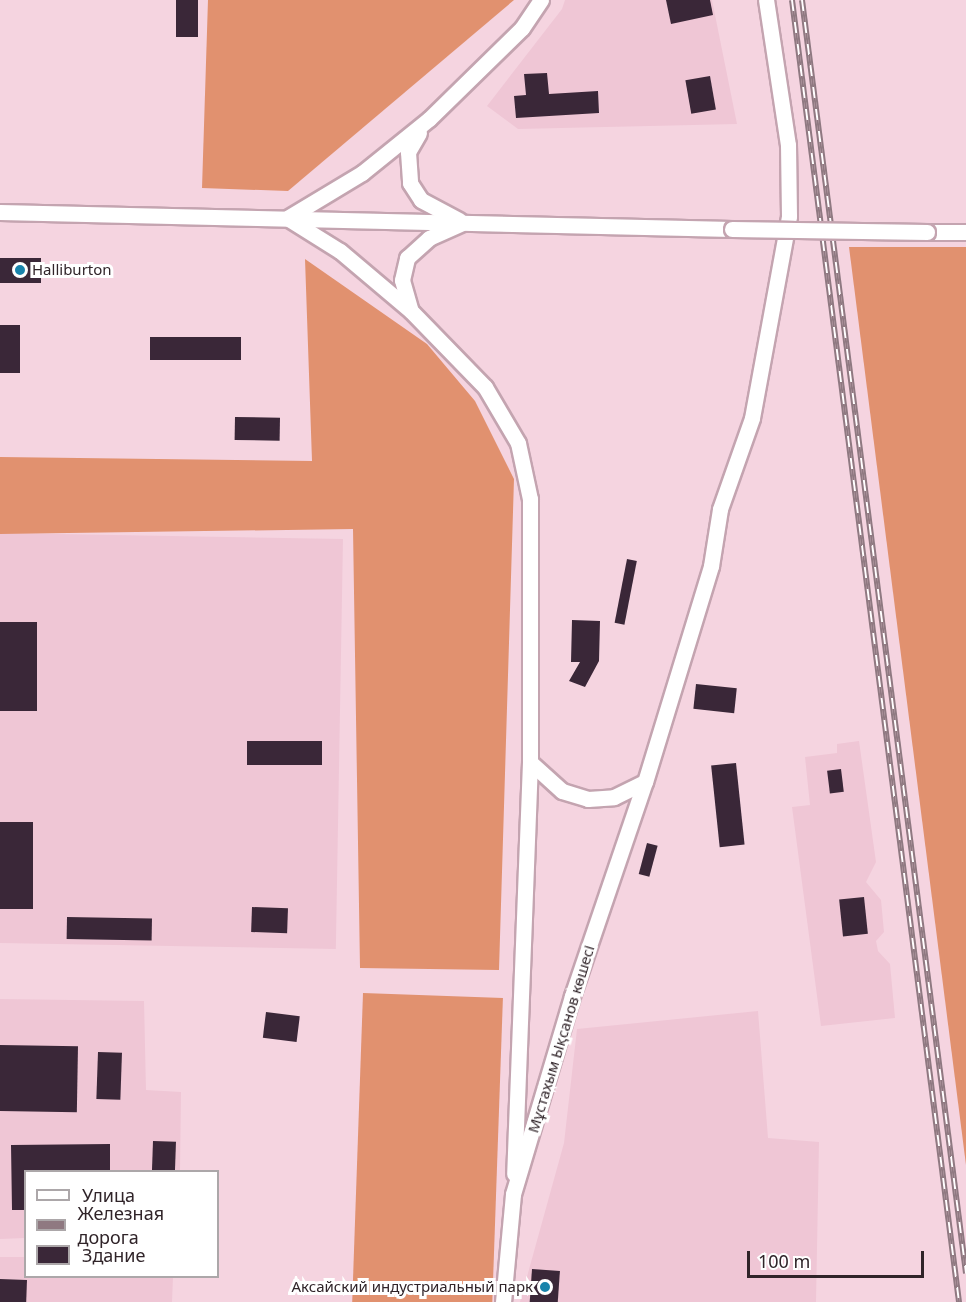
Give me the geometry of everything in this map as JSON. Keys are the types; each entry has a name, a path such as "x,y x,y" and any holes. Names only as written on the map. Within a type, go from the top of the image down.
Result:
{"main road":[{"path":"287,218 362,173 429,119 515,36 541,0"},
{"name":"Мұстахым Ықсанов көшесі","path":"503,1302 513,1194 572,996 645,782 711,566 720,509 752,418 789,216 788,145 766,0"},
{"path":"429,119 408,152 410,183 422,200 464,223"},
{"path":"0,212 732,229 966,232"},
{"path":"287,218 340,251 411,311 485,387 518,443 530,499 530,762 513,1194"},
{"path":"411,311 402,280 407,258 429,238 464,223"},
{"path":"530,762 561,791 580,797 614,797 645,782"}],"shaded area":[{"path":"208,0 514,0 288,191 202,188"},
{"path":"565,0 712,0 737,124 518,129 487,106 562,9"},
{"path":"849,247 966,247 966,1165"},
{"path":"305,259 427,344 475,401 514,479 499,970 360,968 353,529 0,534 0,457 312,461"},
{"path":"0,533 343,539 336,949 0,943"},
{"path":"859,741 876,862 866,882 881,900 884,932 876,941 878,951 890,964 895,1018 821,1026 792,807 810,805 805,757 837,753 837,744"},
{"path":"363,993 503,998 492,1302 352,1302"},
{"path":"0,999 144,1001 146,1090 181,1092 180,1170 24,1170 24,1238 0,1239"},
{"path":"758,1011 768,1138 819,1142 816,1302 520,1302 564,1143 577,1029"},
{"path":"0,1257 24,1257 24,1278 173,1278 172,1302 0,1302"}],"building":[{"path":"176,0 198,0 198,37 176,37"},
{"path":"666,0 710,0 713,15 671,24"},
{"path":"547,73 549,94 598,91 599,113 516,118 514,96 526,95 524,74"},
{"path":"710,76 716,109 691,114 685,80"},
{"name":"Halliburton","path":"0,258 41,258 41,283 0,283"},
{"path":"0,325 20,325 20,373 0,373"},
{"path":"150,337 241,337 241,360 150,360"},
{"path":"235,417 280,418 280,441 235,440"},
{"path":"627,559 637,561 624,625 615,623"},
{"path":"572,620 600,621 599,661 585,687 569,681 580,662 571,662"},
{"path":"0,622 37,622 37,711 0,711"},
{"path":"696,684 737,688 734,713 693,709"},
{"path":"247,741 322,741 322,765 247,765"},
{"path":"736,763 745,845 720,847 711,766"},
{"path":"841,769 844,792 830,794 827,771"},
{"path":"0,822 33,822 33,909 0,909"},
{"path":"647,843 658,846 649,877 639,874"},
{"path":"864,897 868,934 843,936 839,900"},
{"path":"252,907 288,908 287,933 251,932"},
{"path":"67,917 152,918 152,940 67,939"},
{"path":"266,1012 300,1016 297,1042 263,1038"},
{"path":"0,1045 78,1046 77,1112 0,1111"},
{"path":"98,1052 122,1053 120,1100 96,1099"},
{"path":"153,1141 176,1142 175,1170 152,1170"},
{"path":"110,1144 110,1170 24,1170 24,1210 12,1210 11,1145"},
{"name":"Аксайский индустриальный парк","path":"532,1269 560,1271 558,1302 530,1302"},
{"path":"0,1279 27,1280 26,1302 0,1302"}],"railway":[{"path":"792,0 959,1302"},
{"path":"802,0 966,1273"}],"place":[{"name":"Halliburton","path":"20,270"},
{"name":"Аксайский индустриальный парк","path":"545,1287"}]}
